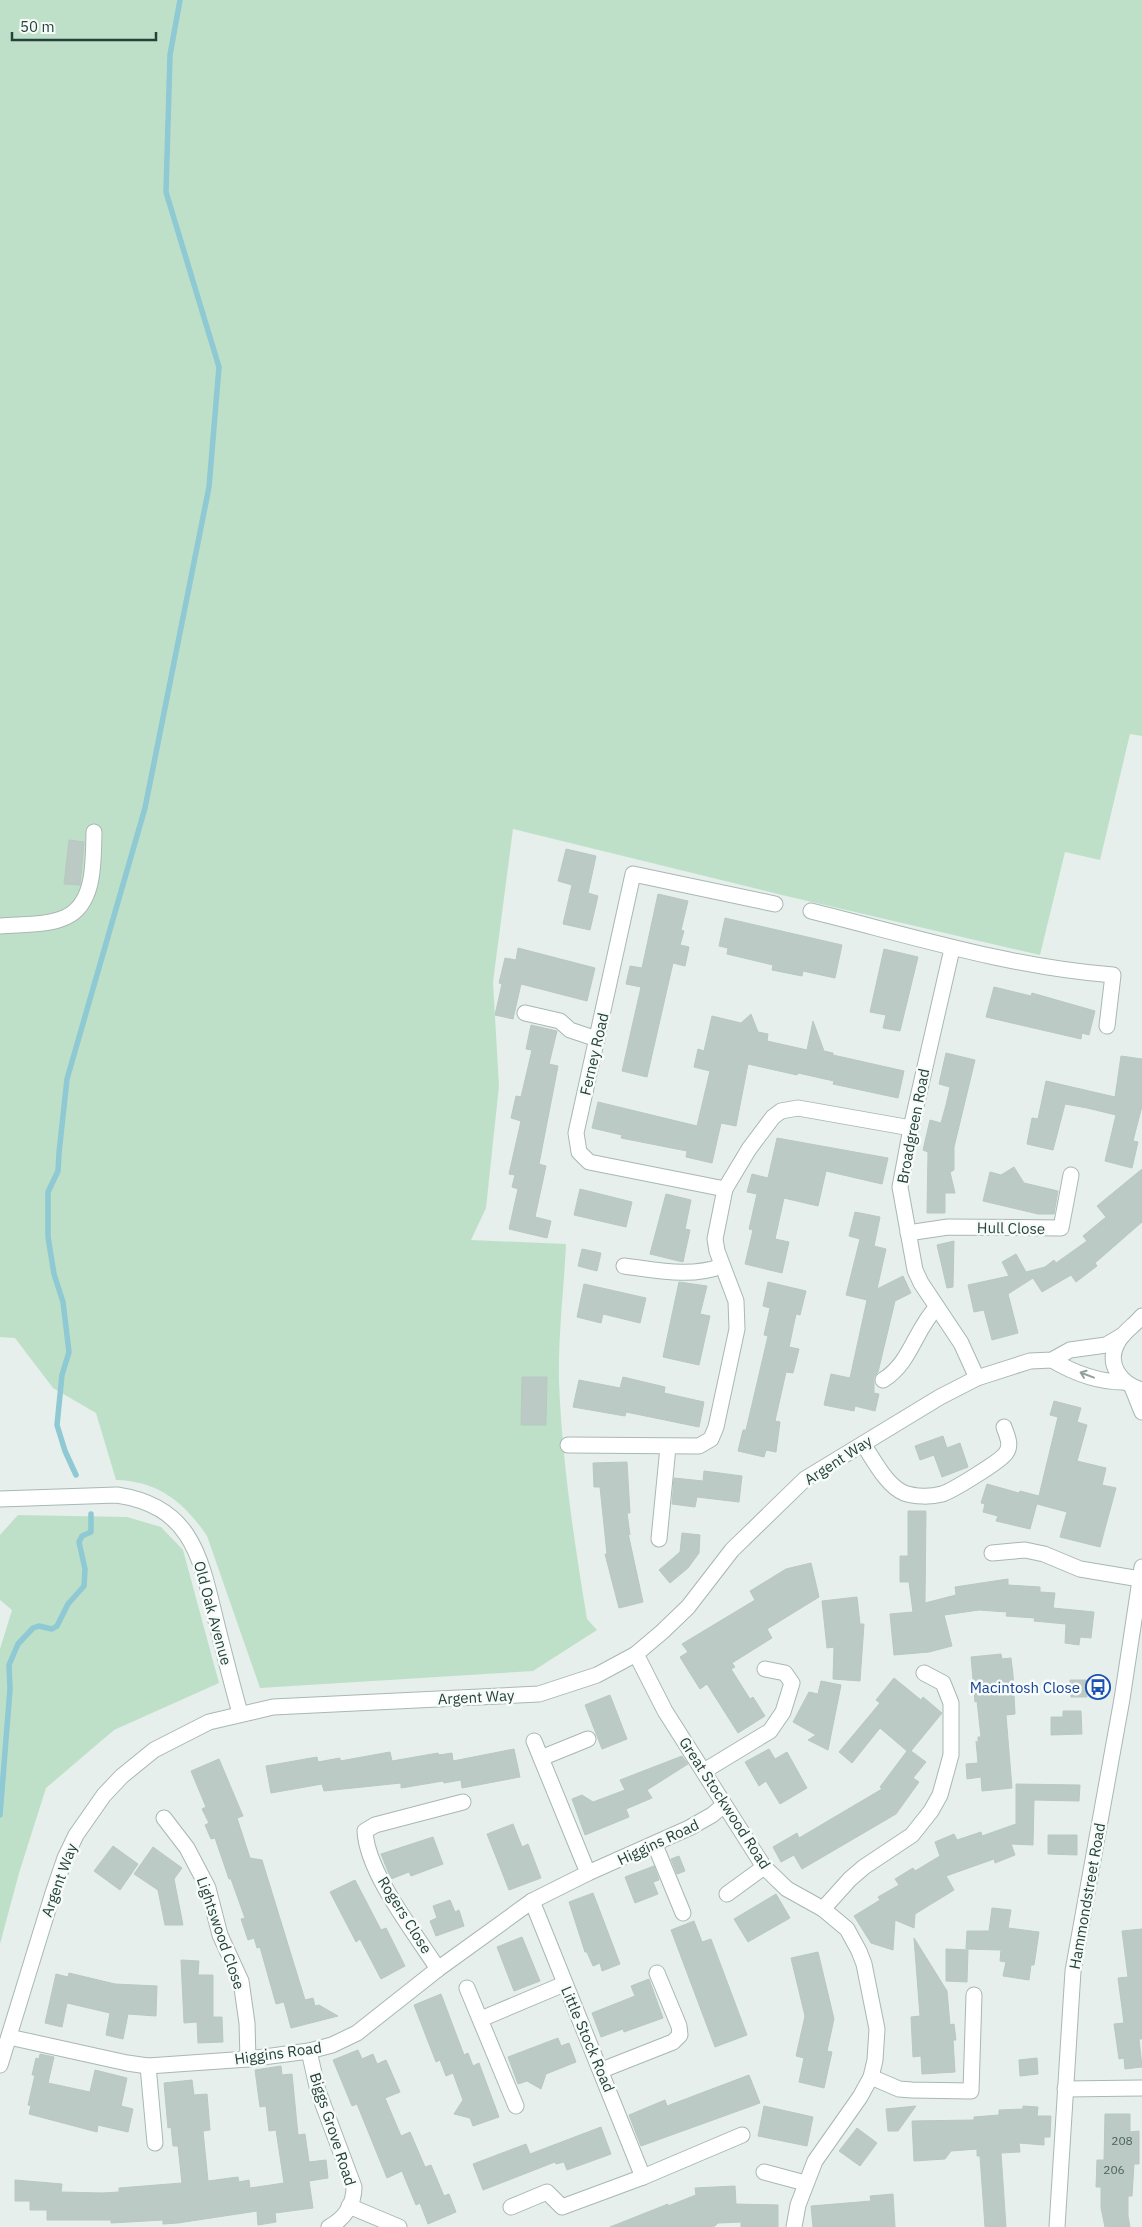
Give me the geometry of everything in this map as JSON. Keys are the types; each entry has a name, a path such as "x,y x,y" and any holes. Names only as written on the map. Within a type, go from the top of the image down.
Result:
{"street":[{"path":"0,926 50,921 67,917 78,908 86,894 92,872 94,832"},
{"name":"Ferney Road","path":"725,1189 597,1164 583,1157 577,1146 576,1133 633,874 775,904"},
{"path":"811,911 886,929 952,949 1070,972 1113,975 1107,1026"},
{"name":"Broadgreen Road","path":"952,949 911,1128 900,1187 916,1270 937,1307 961,1343 977,1378"},
{"path":"525,1013 560,1021 570,1030 597,1039"},
{"path":"568,1445 699,1446 711,1439 716,1427 737,1329 736,1301 722,1266 716,1239 725,1189 743,1157 774,1117 789,1109 798,1108 911,1128"},
{"name":"Hull Close","path":"908,1233 948,1227 1061,1228 1071,1175"},
{"path":"624,1266 680,1273 709,1271 722,1266"},
{"path":"884,1380 897,1372 914,1344 924,1320 937,1307"},
{"path":"1142,1316 1132,1330 1117,1343 1113,1363 1132,1386 1142,1412"},
{"name":"Argent Way","path":"0,2066 65,1858 90,1814 122,1776 154,1750 208,1722 240,1713 273,1707 539,1694 597,1675 636,1654 688,1608 732,1550 805,1479 940,1397 977,1378 1030,1360 1052,1360 1070,1350 1106,1344 1132,1330"},
{"path":"1052,1360 1069,1370 1101,1382 1132,1386"},
{"path":"863,1444 892,1486 905,1493 929,1496 944,1494 984,1470 1006,1453 1009,1446 1004,1427"},
{"path":"659,1539 668,1447"},
{"name":"Old Oak Avenue","path":"0,1499 116,1495 150,1503 171,1517 187,1533 202,1564 240,1713"},
{"path":"992,1553 1025,1550 1044,1554 1080,1569 1141,1573"},
{"name":"Hammondstreet Road","path":"1057,2227 1073,1971 1122,1699 1141,1573"},
{"name":"Great Stockwood Road","path":"636,1654 665,1711 764,1867 787,1889 823,1909 847,1929 860,1951 864,1964 877,2029 876,2060 860,2097 815,2160 798,2205 794,2227"},
{"path":"704,1771 770,1731 783,1712 792,1683 785,1673 765,1669"},
{"path":"823,1909 857,1873 912,1835 932,1810 949,1770 951,1755 951,1703 947,1689 938,1679 924,1673"},
{"path":"541,1758 588,1740"},
{"path":"534,1741 588,1873"},
{"name":"Rogers Close","path":"438,1969 381,1880 366,1841 366,1831 375,1825 463,1802"},
{"name":"Higgins Road","path":"9,2037 148,2066 248,2058 309,2051 332,2045 357,2033 438,1969 532,1901 588,1873 655,1845 702,1822 724,1804"},
{"name":"Lightswood Close","path":"164,1818 187,1848 208,1888 220,1935 241,1981 247,2022 248,2058"},
{"path":"655,1845 683,1913"},
{"path":"727,1894 764,1867"},
{"name":"Little Stock Road","path":"532,1901 564,1984 602,2070 643,2176"},
{"path":"602,2070 673,2042 680,2035 679,2026 657,1973"},
{"path":"481,2019 564,1984"},
{"path":"467,1988 516,2106"},
{"path":"870,2077 899,2088 912,2090 971,2091 974,1995"},
{"name":"Biggs Grove Road","path":"309,2051 321,2100 352,2179 354,2192 344,2216 328,2227"},
{"path":"148,2066 155,2143"},
{"path":"1065,2089 1142,2088"},
{"path":"511,2207 547,2192 562,2207 742,2135"},
{"path":"764,2172 806,2183"},
{"path":"349,2206 399,2227"}],"green space":[{"path":"0,0 1142,0 1142,736 1130,734 1100,860 1065,852 1040,955 782,895 513,829 493,982 499,1086 486,1208 471,1240 566,1244 559,1364 563,1441 573,1530 587,1619 597,1630 533,1671 260,1688 207,1536 189,1513 169,1496 145,1484 116,1480 96,1413 53,1388 15,1338 0,1337"},
{"path":"18,1515 127,1517 161,1527 183,1550 219,1683 114,1730 46,1788 19,1873 0,1944 0,1649 12,1610 0,1600 0,1535"}],"building":[{"path":"69,840 84,842 80,885 64,884"},
{"path":"566,849 596,856 588,893 598,896 590,930 563,924 572,885 558,881"},
{"path":"658,894 688,901 681,930 684,931 680,945 689,947 685,966 673,963 647,1077 622,1071 641,987 626,984 630,966 642,968"},
{"path":"725,918 842,945 835,978 803,971 802,976 772,970 773,965 727,954 728,948 719,946"},
{"path":"518,948 595,968 587,1001 521,984 513,1019 495,1015 502,984 499,983 505,958 516,960"},
{"path":"884,949 918,957 900,1031 883,1028 886,1015 870,1012"},
{"path":"994,987 1031,996 1032,993 1095,1011 1089,1035 1082,1033 1081,1039 986,1017"},
{"path":"751,1014 758,1032 768,1034 767,1041 807,1050 813,1021 824,1051 833,1053 833,1055 904,1071 898,1098 833,1084 834,1081 748,1064 736,1126 721,1123 712,1163 686,1157 687,1151 621,1138 622,1135 592,1128 598,1102 697,1126 710,1071 694,1067 698,1049 704,1051 712,1016 741,1023"},
{"path":"531,1025 557,1031 549,1064 558,1066 539,1164 546,1166 535,1217 551,1221 547,1238 509,1229 518,1189 512,1187 515,1175 509,1174 521,1121 511,1118 516,1096 521,1097 532,1050 526,1049"},
{"path":"946,1053 975,1060 954,1147 954,1170 950,1172 955,1193 945,1193 945,1213 927,1213 928,1152 923,1150 930,1120 941,1123 946,1105 950,1087 939,1084"},
{"path":"1121,1056 1142,1059 1142,1106 1133,1141 1138,1142 1132,1168 1105,1161 1116,1115 1087,1108 1065,1104 1053,1150 1027,1144 1032,1118 1038,1119 1046,1081 1115,1097"},
{"path":"777,1138 888,1158 882,1184 826,1171 818,1206 784,1198 775,1239 789,1242 782,1273 745,1264 753,1230 749,1229 757,1194 747,1192 752,1174 768,1178"},
{"path":"1014,1167 1024,1183 1058,1191 1054,1214 1038,1214 983,1201 990,1172 1001,1175"},
{"path":"1142,1169 1142,1222 1095,1263 1097,1266 1076,1282 1071,1275 1042,1292 1033,1278 1008,1294 1018,1333 992,1340 984,1310 974,1312 968,1285 1009,1276 1002,1262 1016,1254 1026,1272 1045,1267 1054,1260 1056,1263 1087,1241 1083,1236 1106,1217 1097,1206"},
{"path":"580,1189 632,1202 626,1227 574,1215"},
{"path":"666,1194 691,1200 685,1229 690,1230 683,1262 650,1254"},
{"path":"855,1212 880,1217 874,1246 886,1249 877,1289 903,1276 911,1293 895,1301 878,1372 874,1377 874,1393 879,1394 875,1411 855,1406 854,1411 824,1405 831,1374 850,1378 867,1300 846,1295 860,1239 849,1236"},
{"path":"954,1241 953,1287 947,1288 937,1245"},
{"path":"582,1249 601,1253 597,1271 578,1266"},
{"path":"679,1282 707,1286 700,1314 710,1316 699,1365 663,1357"},
{"path":"768,1282 806,1291 800,1315 796,1314 789,1347 799,1349 793,1373 786,1372 775,1421 780,1422 776,1452 766,1450 764,1457 738,1451 743,1430 746,1430 768,1336 764,1335 770,1308 763,1306"},
{"path":"584,1284 646,1298 640,1323 603,1314 601,1323 577,1317"},
{"path":"522,1377 547,1377 546,1425 521,1425"},
{"path":"623,1377 665,1387 664,1393 704,1402 699,1427 626,1412 625,1416 573,1407 579,1380 620,1388"},
{"path":"1054,1401 1081,1408 1077,1422 1087,1425 1077,1461 1106,1468 1102,1485 1116,1488 1100,1547 1060,1537 1067,1512 1037,1504 1058,1417 1050,1415"},
{"path":"943,1436 947,1448 960,1443 968,1467 942,1477 934,1455 920,1460 915,1446"},
{"path":"627,1462 630,1513 627,1513 630,1535 628,1533 643,1602 619,1608 605,1554 607,1554 600,1487 594,1487 593,1463"},
{"path":"704,1471 742,1476 739,1502 697,1497 695,1507 672,1504 674,1478 703,1481"},
{"path":"987,1484 1019,1493 1020,1491 1039,1496 1030,1529 996,1521 998,1516 983,1512 985,1504 981,1503"},
{"path":"908,1511 926,1511 925,1603 956,1595 955,1587 1008,1579 1008,1585 1040,1587 1040,1592 1055,1593 1053,1608 1094,1612 1091,1638 1080,1637 1079,1645 1065,1643 1066,1624 1034,1621 1035,1618 1006,1616 1007,1612 979,1610 944,1615 952,1646 929,1652 894,1655 890,1614 913,1612 909,1582 900,1582 900,1556 908,1556"},
{"path":"682,1533 700,1535 699,1553 688,1568 670,1583 659,1570 680,1552"},
{"path":"811,1563 819,1597 767,1629 772,1638 732,1663 735,1667 731,1669 750,1699 753,1697 765,1716 738,1733 707,1684 700,1689 688,1670 680,1657 688,1652 682,1644 755,1600 750,1591 786,1569"},
{"path":"857,1597 860,1624 864,1624 860,1681 833,1679 834,1647 827,1648 822,1601"},
{"path":"1001,1654 1002,1659 1011,1658 1013,1675 1015,1714 1006,1715 1012,1788 982,1791 981,1777 967,1779 966,1764 978,1763 976,1741 978,1743 978,1737 981,1737 977,1701 975,1702 971,1657"},
{"path":"894,1678 921,1700 923,1697 942,1713 911,1751 926,1762 913,1778 919,1782 896,1814 802,1869 794,1855 781,1862 773,1847 797,1833 799,1838 882,1789 880,1787 907,1751 880,1728 852,1763 839,1752 880,1703 876,1700"},
{"path":"1070,1680 1086,1680 1087,1697 1071,1697"},
{"path":"821,1681 841,1685 828,1750 808,1740 816,1735 793,1722 809,1692 818,1694"},
{"path":"610,1695 627,1739 602,1749 585,1705"},
{"path":"1063,1711 1081,1711 1082,1734 1051,1735 1051,1717 1063,1717"},
{"path":"514,1749 520,1777 462,1788 461,1780 401,1788 401,1783 324,1791 322,1784 271,1793 266,1766 317,1757 318,1762 340,1758 340,1761 390,1752 392,1761 438,1753 439,1755 452,1753 453,1761"},
{"path":"769,1749 775,1759 787,1752 807,1788 780,1804 766,1781 759,1786 745,1762"},
{"path":"682,1756 688,1764 647,1790 652,1798 626,1809 629,1817 585,1835 572,1799 582,1795 593,1802 625,1790 620,1780"},
{"path":"219,1759 243,1816 237,1818 250,1858 262,1860 305,2000 313,1998 315,2006 319,2005 338,2016 291,2028 284,2002 276,2004 260,1947 257,1948 254,1938 248,1940 241,1919 245,1918 231,1879 229,1879 215,1838 211,1839 205,1825 209,1823 202,1809 206,1807 191,1771"},
{"path":"1016,1784 1080,1785 1079,1801 1034,1800 1033,1845 1011,1844 1015,1855 995,1863 994,1859 946,1876 954,1890 915,1914 914,1928 895,1920 893,1950 871,1943 854,1916 880,1900 878,1897 899,1885 895,1879 913,1868 915,1871 940,1856 935,1842 954,1834 957,1840 981,1832 982,1836 1016,1824"},
{"path":"513,1824 522,1847 528,1844 541,1878 509,1890 487,1834"},
{"path":"1048,1835 1077,1835 1077,1855 1048,1854"},
{"path":"433,1837 443,1864 411,1876 409,1872 391,1879 381,1854"},
{"path":"113,1846 138,1864 120,1890 94,1871"},
{"path":"153,1847 182,1868 174,1879 183,1925 165,1925 158,1890 134,1874"},
{"path":"679,1856 685,1871 677,1874 671,1859"},
{"path":"654,1866 659,1880 653,1882 658,1894 635,1903 625,1877"},
{"path":"355,1880 381,1930 386,1928 405,1966 381,1979 360,1939 356,1942 330,1892"},
{"path":"593,1893 620,1964 602,1971 600,1963 593,1966 587,1952 585,1952 569,1902"},
{"path":"776,1894 790,1918 748,1942 734,1919"},
{"path":"450,1900 455,1912 459,1910 464,1926 436,1936 430,1921 437,1918 433,1906"},
{"path":"992,1908 1011,1910 1008,1928 1039,1932 1034,1965 1031,1965 1029,1980 1003,1976 1006,1962 1000,1961 1001,1950 966,1949 967,1931 989,1931"},
{"path":"694,1921 702,1942 711,1939 747,2035 715,2047 671,1930"},
{"path":"1142,1929 1142,2039 1139,2039 1142,2067 1125,2069 1124,2058 1119,2059 1114,2024 1124,2023 1118,1978 1128,1977 1122,1931"},
{"path":"522,1937 540,1981 514,1991 497,1947"},
{"path":"914,1938 947,1991 950,2025 954,2024 956,2040 953,2040 955,2072 922,2074 921,2056 913,2057 911,2017 920,2016"},
{"path":"946,1949 968,1950 967,1982 946,1981"},
{"path":"818,1952 834,2019 827,2051 832,2052 824,2088 799,2082 804,2058 796,2056 805,2016 791,1958"},
{"path":"181,1960 199,1961 198,1975 213,1975 213,2017 222,2017 223,2042 198,2043 197,2022 184,2023"},
{"path":"69,1973 115,1984 157,1986 156,2016 128,2014 123,2039 106,2035 110,2013 67,2003 62,2027 45,2023 56,1974 68,1977"},
{"path":"649,1979 663,2018 624,2032 623,2029 601,2037 592,2013 635,1996 631,1986"},
{"path":"441,1994 464,2055 468,2053 473,2066 479,2063 499,2117 473,2126 470,2118 454,2114 463,2100 453,2073 446,2076 440,2060 436,2062 414,2005"},
{"path":"558,2038 561,2046 569,2043 576,2062 546,2074 541,2089 527,2081 518,2084 508,2057"},
{"path":"358,2050 362,2059 373,2054 377,2064 386,2060 400,2092 385,2098 401,2136 410,2132 425,2167 431,2165 444,2196 449,2194 456,2212 428,2224 420,2203 416,2205 402,2171 387,2178 357,2104 352,2106 333,2060"},
{"path":"40,2054 54,2057 48,2083 90,2092 95,2070 127,2078 121,2106 133,2109 128,2132 98,2125 97,2132 29,2114 31,2106 28,2105 35,2075 32,2075 36,2058 39,2059"},
{"path":"1037,2058 1038,2074 1020,2076 1019,2060"},
{"path":"281,2066 282,2075 292,2074 298,2135 305,2134 309,2162 326,2160 328,2178 309,2181 313,2208 275,2213 276,2222 258,2225 257,2211 178,2223 163,2224 163,2220 111,2223 111,2220 47,2220 47,2210 30,2210 30,2201 15,2201 15,2180 62,2184 61,2192 102,2193 119,2192 119,2188 182,2183 178,2146 173,2146 171,2127 168,2128 164,2083 192,2080 194,2095 207,2094 210,2130 203,2131 208,2181 238,2177 239,2182 249,2180 250,2188 284,2183 276,2130 269,2131 266,2106 260,2107 255,2070"},
{"path":"749,2075 760,2103 641,2146 629,2115 665,2100 667,2106"},
{"path":"764,2106 813,2117 807,2146 758,2136"},
{"path":"916,2106 898,2131 888,2131 886,2109"},
{"path":"1023,2106 1038,2107 1037,2116 1051,2116 1050,2137 1044,2137 1044,2145 1019,2143 1020,2152 1001,2153 1006,2227 985,2227 980,2156 977,2156 977,2149 951,2151 945,2159 914,2161 912,2121 974,2120 974,2117 999,2115 999,2110 1023,2109"},
{"path":"1105,2114 1130,2114 1130,2132 1139,2131 1139,2164 1134,2164 1132,2196 1128,2196 1130,2227 1105,2227 1101,2208 1101,2187 1096,2187 1097,2160 1104,2160"},
{"path":"601,2127 611,2154 567,2170 564,2162 556,2164 555,2162 483,2190 473,2164 526,2144 530,2154"},
{"path":"857,2128 877,2143 860,2166 839,2151"},
{"path":"735,2186 736,2204 778,2205 778,2227 741,2227 741,2222 718,2223 715,2226 707,2227 610,2227 696,2195 695,2188"},
{"path":"893,2194 895,2227 813,2227 811,2206 871,2201 870,2196"}],"waterway":[{"path":"76,1475 65,1451 57,1425 62,1375 69,1352 63,1302 54,1274 48,1237 48,1192 58,1171 67,1079 145,808 209,487 219,367 166,192 170,55 180,0"},
{"path":"0,1815 10,1689 9,1665 18,1644 33,1628 39,1626 52,1629 57,1626 68,1604 84,1586 85,1569 79,1542 82,1536 91,1532 91,1514"}],"place":[{"name":"Macintosh Close","path":"1098,1687"}]}
